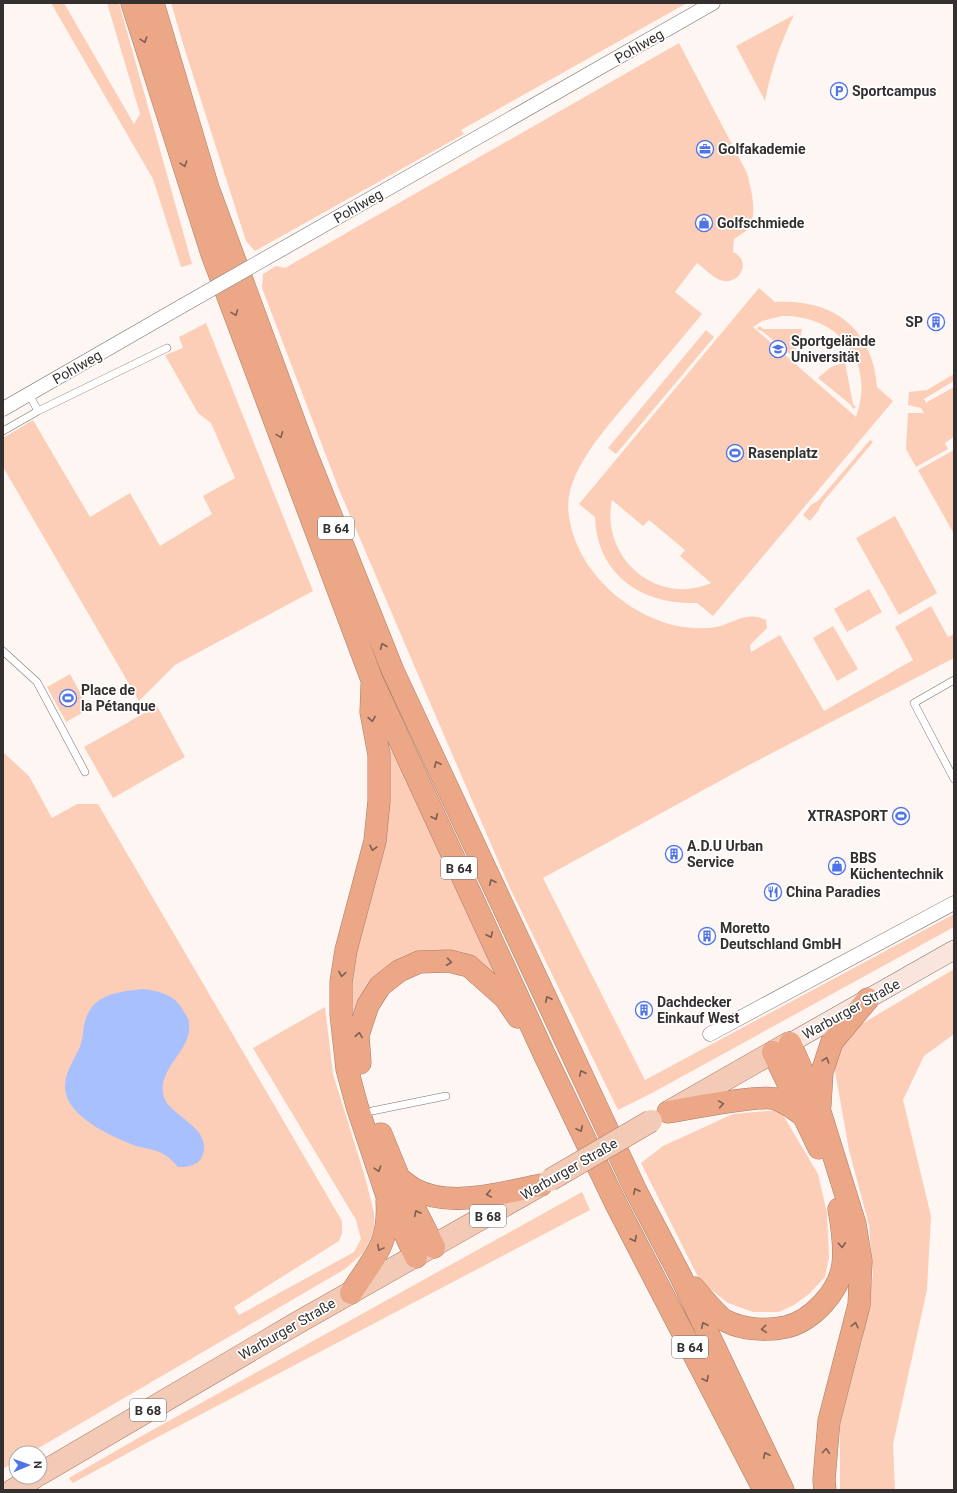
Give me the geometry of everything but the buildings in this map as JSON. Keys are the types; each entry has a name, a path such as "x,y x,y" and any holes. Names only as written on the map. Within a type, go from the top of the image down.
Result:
{"highway":[{"name":"B 64","path":"132,3 212,254 372,680 545,1056 616,1204 764,1490"},
{"name":"B 64","path":"153,3 208,188 304,448 393,671 636,1191 680,1275 783,1490"},
{"path":"372,680 371,712 379,755 375,841 346,950 341,982 341,1014 347,1069 357,1106 393,1187 425,1252"},
{"path":"351,1293 384,1241 393,1187 360,1073 358,1035 368,1005 380,986 399,970 419,962 449,960 469,966 505,998 545,1056"},
{"path":"680,1275 725,1321 756,1329 786,1327 809,1315 822,1306 835,1288 843,1265 841,1220 833,1179 812,1115 822,1072 832,1042 868,999"},
{"path":"781,1047 812,1115 855,1224 860,1261 859,1305 829,1421 824,1480 825,1490"},
{"path":"660,1117 749,1100 774,1098 812,1115"},
{"path":"393,1187 415,1190 432,1196 450,1199 468,1198 546,1182"}],"main road":[{"name":"Warburger Straße","path":"48,1469 351,1293 781,1047 954,950"}],"street":[{"name":"Pohlweg","path":"3,409 713,3"},
{"path":"710,1034 954,903"}],"lane":[{"path":"3,431 38,411 167,348"},
{"path":"29,394 38,411"},
{"path":"3,651 37,682 85,772"},
{"path":"954,680 914,703 954,779"},
{"path":"372,1111 446,1096"}],"shaded area":[{"path":"51,3 64,3 134,124 140,114 107,3 119,3 192,264 181,267 153,179"},
{"path":"171,3 687,3 461,130 464,134 255,251 246,241"},
{"path":"794,15 776,57 765,101 736,46"},
{"path":"679,43 747,173 753,202 753,217 747,230 734,239 733,252 739,256 743,267 738,277 727,281 717,279 697,263 675,292 702,314 607,426 579,467 573,482 568,505 573,534 581,553 599,579 616,596 646,615 657,620 669,624 701,628 720,626 754,616 766,620 767,628 750,645 751,652 780,635 824,711 913,660 895,627 931,606 948,637 954,634 954,658 749,765 543,878 645,1080 954,914 954,927 652,1093 618,1110 509,886 338,487 262,288 263,274 276,266 285,268"},
{"name":"Rasenplatz","path":"759,288 775,302 796,302 814,305 831,312 846,321 858,333 867,348 874,366 877,387 893,401 713,616 697,603 658,599 641,592 626,582 614,570 604,555 598,537 595,517 579,504","holes":["782,316 802,318 820,324 836,333 848,346 856,361 861,378 861,397 856,417 753,327 762,321","612,500 643,526 649,520 685,550 680,556 711,583 690,589 671,588 652,582 636,572 624,558 615,540 611,521"]},
{"path":"206,323 313,591 175,665 139,701 3,467 3,438 33,420 90,517 130,493 160,546 212,514 203,496 235,478 211,423 198,413 165,355 183,348 179,337"},
{"path":"760,326 763,329 802,329 799,343 792,356 762,331 758,330 757,328"},
{"path":"706,330 714,337 616,454 608,448"},
{"path":"845,362 853,404 856,407 853,409 851,405 818,378 831,367"},
{"path":"954,374 954,381 924,399 927,404 927,402 954,387 954,437 945,443 948,449 916,467 906,449 908,413 924,413 921,408 908,405 909,392 927,390"},
{"path":"870,440 873,442 822,503 810,521 803,515 811,505 819,500"},
{"path":"954,450 954,534 918,470"},
{"path":"895,516 937,593 899,615 856,538"},
{"path":"869,589 882,612 847,632 834,609"},
{"path":"833,626 858,669 837,681 813,638"},
{"name":"Place de la Pétanque","path":"70,674 89,709 66,722 47,687"},
{"path":"157,706 185,757 113,798 84,747"},
{"path":"383,715 503,983 421,956 353,1032 349,1004"},
{"path":"3,752 29,776 52,818 77,804 98,804 342,1221 342,1233 339,1241 234,1307 239,1315 354,1252 361,1239 356,1220 253,1048 325,1007 333,1074 365,1177 374,1213 374,1228 363,1253 345,1269 44,1445 8,1445 8,1466 3,1469"},
{"path":"954,969 954,1034 924,1056 903,1100 931,1216 927,1290 893,1444 895,1490 840,1490 840,1423 862,1341 873,1275 869,1225 849,1150 835,1071 834,1047 850,1031"},
{"path":"780,1110 818,1174 827,1213 829,1257 825,1277 809,1294 794,1305 779,1312 753,1312 728,1303 700,1281 641,1163 663,1146 733,1114"},
{"path":"582,1192 590,1210 73,1483 69,1478 147,1433"}],"water":[{"path":"143,989 155,991 172,998 181,1006 189,1023 189,1032 186,1041 166,1075 163,1084 163,1093 166,1101 196,1129 202,1137 204,1146 202,1157 195,1164 185,1167 178,1167 162,1153 136,1146 103,1131 81,1116 67,1097 65,1087 66,1079 82,1041 85,1021 89,1011 102,998 111,994"}],"place":[{"name":"Sportcampus","path":"839,91"},
{"name":"Golfakademie","path":"705,149"},
{"name":"Golfschmiede","path":"704,223"},
{"name":"SP","path":"936,322"},
{"name":"Sportgelände Universität","path":"778,349"},
{"name":"Rasenplatz","path":"735,453"},
{"name":"Place de la Pétanque","path":"68,698"},
{"name":"XTRASPORT","path":"901,816"},
{"name":"A.D.U Urban Service","path":"674,854"},
{"name":"BBS Küchentechnik","path":"837,866"},
{"name":"China Paradies","path":"773,892"},
{"name":"Moretto Deutschland GmbH","path":"707,936"},
{"name":"Dachdecker Einkauf West","path":"644,1010"}]}
